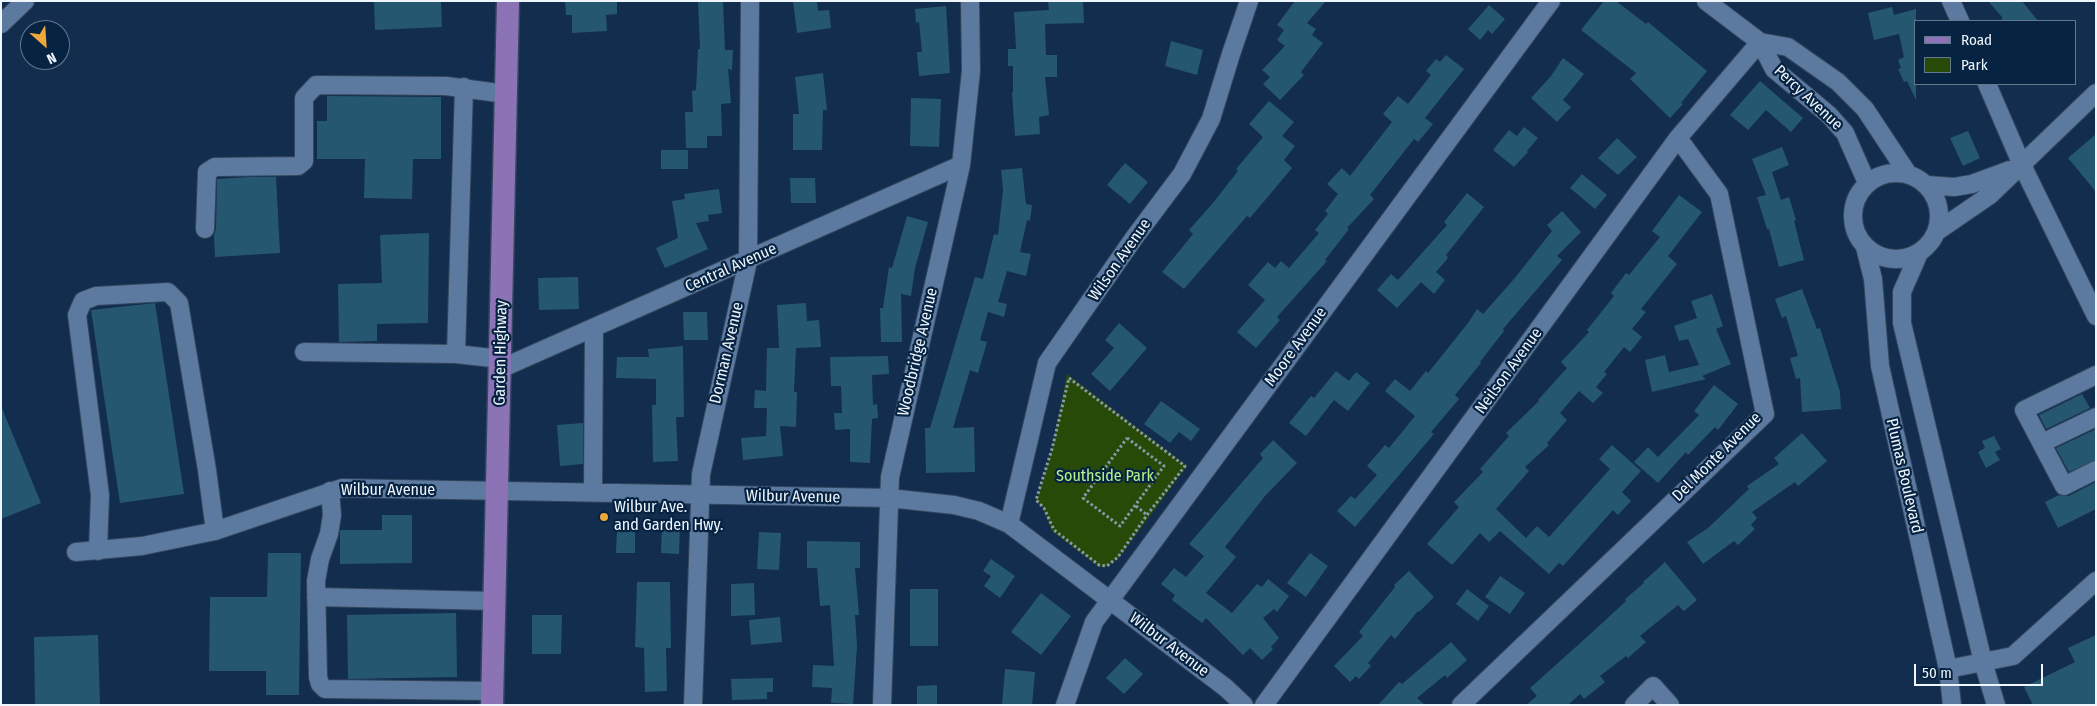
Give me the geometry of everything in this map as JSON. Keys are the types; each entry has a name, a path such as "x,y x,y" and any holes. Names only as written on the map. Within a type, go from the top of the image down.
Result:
{"main road":[{"name":"Garden Highway","path":"492,698 508,1"}],"street":[{"path":"1,24 25,1"},
{"name":"Dorman Avenue","path":"693,705 701,474 748,260 750,1"},
{"name":"Woodbridge Avenue","path":"882,705 890,477 961,165 970,71 970,1"},
{"name":"Wilson Avenue","path":"1009,524 1047,363 1134,238 1182,174 1211,118 1249,1"},
{"name":"Moore Avenue","path":"1065,705 1094,622 1109,600 1551,1"},
{"name":"Percy Avenue","path":"1706,1 1760,42 1774,69 1829,115 1846,133 1867,183"},
{"path":"1952,1 1960,20"},
{"name":"Percy Avenue","path":"1760,42 1788,47 1838,82 1865,109 1908,174"},
{"name":"Neilson Avenue","path":"1264,705 1678,138 1760,42"},
{"path":"205,229 207,172 216,167 298,166 304,161 304,98 316,85 464,87 506,94"},
{"path":"1987,85 2022,165 2096,316"},
{"path":"456,354 464,87"},
{"path":"1936,232 1990,195 2096,93"},
{"name":"Del Monte Avenue","path":"1461,705 1765,414 1720,194 1678,138"},
{"name":"Central Avenue","path":"500,364 594,328 961,165"},
{"path":"1927,186 1954,188 1972,184 2022,165"},
{"path":"1894,172 1908,174 1927,186 1936,199 1940,216 1936,232 1929,244 1919,253 1905,259 1890,260 1876,256 1865,247 1856,235 1852,222 1855,201 1867,183 1880,175 1894,172"},
{"name":"Plumas Boulevard","path":"1865,247 1873,278 1880,366 1948,669 1952,705"},
{"name":"Plumas Boulevard","path":"1919,253 1902,292 1902,323 1983,662 1996,705"},
{"path":"98,551 100,495 77,315 83,301 96,296 168,292 179,303 207,470 215,531"},
{"path":"593,493 594,328"},
{"path":"304,352 456,354 500,364"},
{"path":"2096,375 2024,410 2064,486 2096,470"},
{"path":"2042,443 2096,417"},
{"name":"Wilbur Avenue","path":"76,552 142,546 215,531 342,488 889,498 954,505 1009,524 1226,688 1244,705"},
{"path":"330,492 332,515 330,534 320,559 316,580 318,677 325,689 492,698"},
{"path":"1948,669 2013,656 2096,581"},
{"path":"316,597 495,601"},
{"path":"1634,705 1653,686 1670,705"}],"path":[{"path":"1069,378 1185,466 1147,515 1118,557 1107,566 1099,565 1054,530 1044,508 1036,500 1052,450 1069,378"},
{"path":"1127,438 1164,466 1136,506 1120,526 1083,498 1127,438"},
{"path":"1136,506 1147,515"}],"green space":[{"name":"Southside Park","path":"1067,374 1187,466 1118,559 1106,567 1099,567 1052,531 1043,508 1036,500 1052,449"}],"building":[{"path":"374,1 441,1 442,27 375,30"},
{"path":"565,1 617,1 617,14 606,15 607,31 572,33 572,15 566,15"},
{"path":"698,1 723,1 725,50 733,50 732,70 728,69 731,103 721,104 722,136 707,136 707,148 686,148 685,112 693,112 692,91 696,90 698,49 700,49"},
{"path":"793,1 817,1 818,11 829,10 831,28 797,33"},
{"path":"1083,1 1084,23 1045,24 1046,55 1057,55 1057,77 1045,77 1049,115 1039,117 1040,134 1015,136 1012,92 1013,66 1008,66 1008,49 1016,49 1014,12 1049,10 1048,2"},
{"path":"1295,1 1326,1 1307,23 1316,29 1312,35 1323,43 1301,72 1304,75 1280,100 1263,84 1270,77 1262,70 1285,46 1277,40 1284,30 1277,25"},
{"path":"1604,1 1616,1 1646,24 1648,22 1707,71 1681,103 1683,104 1670,118 1630,79 1636,73 1581,30"},
{"path":"1988,1 2022,1 2037,20 2002,20 2002,17"},
{"path":"1489,5 1505,19 1492,34 1488,30 1480,40 1468,29"},
{"path":"946,6 950,73 919,76 917,52 922,52 919,22 916,23 915,9"},
{"path":"1892,7 1894,15 1916,9 1916,20 1914,20 1914,85 1916,85 1916,100 1907,81 1904,82 1898,69 1901,68 1898,60 1904,57 1899,34 1874,40 1868,13"},
{"path":"1171,41 1203,50 1197,75 1165,66"},
{"path":"1446,55 1464,69 1425,118 1433,124 1418,142 1414,139 1370,195 1374,199 1347,228 1349,229 1325,260 1327,261 1277,317 1280,320 1256,348 1237,332 1265,300 1248,285 1268,262 1275,268 1281,261 1289,268 1319,233 1315,230 1328,214 1325,211 1338,194 1327,184 1342,168 1350,176 1392,122 1383,114 1398,96 1408,104 1431,75 1426,71 1436,59 1440,62"},
{"path":"1563,58 1584,74 1563,100 1571,107 1557,122 1531,98 1551,76"},
{"path":"823,73 827,110 823,110 822,150 793,150 793,114 799,114 795,77"},
{"path":"1760,81 1803,118 1791,132 1766,110 1748,130 1730,115"},
{"path":"327,96 441,97 441,159 413,159 412,199 364,198 365,159 317,159 317,121 327,121"},
{"path":"911,98 941,99 939,147 910,146"},
{"path":"1269,101 1294,122 1282,136 1295,146 1284,160 1292,168 1250,218 1247,216 1184,289 1162,272 1193,234 1189,230 1212,204 1238,171 1236,169 1263,137 1249,124"},
{"path":"1524,127 1538,138 1514,167 1493,150 1509,130 1517,136"},
{"path":"1968,131 1980,158 1963,166 1950,138"},
{"path":"2096,134 2096,192 2068,158"},
{"path":"1617,138 1637,157 1618,175 1598,158"},
{"path":"1782,147 1789,165 1772,172 1781,200 1789,197 1804,260 1779,267 1769,229 1767,229 1757,197 1766,195 1752,159"},
{"path":"661,150 688,150 688,169 661,169"},
{"path":"1125,163 1148,182 1130,204 1107,185"},
{"path":"1022,168 1026,204 1032,205 1030,221 1027,220 1020,252 1031,254 1026,276 1007,271 998,302 1007,304 1004,317 988,312 980,340 987,342 978,373 970,370 953,428 974,427 975,472 926,473 925,428 930,428 975,277 983,279 994,234 998,235 1003,190 1001,170"},
{"path":"1582,174 1607,195 1595,209 1570,188"},
{"path":"276,177 280,253 215,257 214,235 216,229 217,179"},
{"path":"790,178 815,178 816,203 791,203"},
{"path":"719,189 722,213 708,215 709,221 696,223 708,249 665,268 656,248 678,238 672,201 685,199 684,194"},
{"path":"1467,193 1484,207 1446,255 1448,258 1436,272 1445,280 1434,294 1421,282 1397,308 1377,290 1391,274 1398,280 1447,225 1444,222"},
{"path":"1679,195 1702,212 1668,256 1677,264 1641,309 1646,312 1632,329 1642,337 1630,352 1624,347 1604,372 1607,374 1596,387 1603,393 1593,403 1579,391 1560,413 1567,420 1547,443 1549,445 1525,467 1529,471 1496,509 1526,538 1537,526 1549,537 1610,469 1599,459 1612,445 1641,471 1622,492 1631,501 1618,515 1613,510 1563,566 1559,563 1549,574 1500,531 1489,542 1480,533 1452,565 1427,544 1459,507 1454,502 1483,472 1480,469 1509,436 1506,433 1539,401 1567,368 1561,362 1589,332 1587,330 1614,296 1611,293 1626,273 1629,275 1660,237 1652,231"},
{"path":"1562,211 1581,232 1557,256 1562,260 1503,329 1504,331 1481,363 1455,395 1459,399 1431,432 1434,434 1355,527 1337,511 1351,496 1355,499 1377,475 1367,466 1385,445 1389,448 1415,416 1385,391 1395,379 1410,391 1426,371 1428,373 1477,309 1483,314 1514,279 1552,231 1547,225"},
{"path":"907,216 928,222 915,268 911,296 901,294 902,342 881,342 880,308 883,308 889,267 892,268"},
{"path":"429,233 428,323 377,324 377,341 339,342 338,284 382,283 380,235"},
{"path":"578,277 579,309 539,310 538,278"},
{"path":"1802,289 1817,329 1820,328 1840,392 1841,409 1802,412 1800,378 1796,379 1790,358 1798,356 1786,316 1782,318 1775,299"},
{"path":"1712,294 1723,326 1716,329 1731,364 1702,376 1706,379 1652,392 1645,360 1665,355 1669,372 1699,365 1688,339 1679,341 1674,326 1697,318 1691,301"},
{"path":"155,303 184,494 120,503 91,310"},
{"path":"806,303 807,321 819,320 821,347 796,348 794,392 797,392 796,427 780,426 783,456 743,460 741,438 766,436 767,408 754,408 755,390 766,391 767,348 779,348 777,305"},
{"path":"683,312 707,312 708,340 684,340"},
{"path":"1119,323 1147,348 1110,391 1091,374 1114,348 1105,340"},
{"path":"683,346 684,417 676,417 678,461 653,462 652,405 656,405 656,379 616,378 617,357 649,357 648,349"},
{"path":"888,356 889,374 872,375 873,405 877,404 878,418 872,419 870,463 850,462 850,429 835,430 834,413 842,413 841,386 831,386 830,357"},
{"path":"1336,371 1349,381 1356,372 1370,383 1348,411 1334,400 1306,436 1289,423 1311,396 1314,398"},
{"path":"1714,385 1738,404 1718,430 1715,427 1688,455 1686,452 1658,483 1634,462 1648,447 1658,457 1699,415 1694,411"},
{"path":"2082,394 2090,408 2046,429 2039,415"},
{"path":"1161,401 1200,429 1191,441 1179,432 1170,443 1144,424"},
{"path":"1,406 41,503 1,519"},
{"path":"583,423 583,464 560,466 557,425"},
{"path":"2096,429 2096,460 2069,472 2056,448"},
{"path":"1802,433 1827,461 1798,486 1795,482 1752,512 1757,518 1751,525 1755,529 1738,545 1734,541 1703,564 1687,542 1708,528 1749,489 1747,486 1779,464 1774,458"},
{"path":"1994,436 2001,449 1995,452 2000,460 1986,468 1978,452 1985,448 1982,441"},
{"path":"1273,440 1297,463 1265,496 1225,547 1236,557 1206,593 1232,613 1257,584 1262,587 1268,579 1289,596 1277,612 1274,609 1263,618 1279,638 1271,647 1273,649 1262,660 1250,648 1243,655 1206,618 1202,623 1172,600 1175,595 1161,584 1174,568 1186,577 1204,556 1189,544 1263,458 1260,454"},
{"path":"2096,482 2096,509 2058,528 2045,502 2059,495 2069,496"},
{"path":"382,515 412,515 412,563 340,564 340,530 382,530"},
{"path":"662,525 680,526 679,554 661,553"},
{"path":"617,529 635,529 635,553 616,553"},
{"path":"759,532 781,533 779,570 757,569"},
{"path":"807,541 860,542 860,568 855,568 859,615 855,615 857,646 853,704 831,703 832,688 812,687 813,665 834,666 830,605 820,606 817,568 807,568"},
{"path":"268,553 301,553 299,695 266,695 266,671 209,671 210,597 267,597"},
{"path":"1310,553 1328,566 1306,597 1287,583"},
{"path":"991,559 1015,576 1000,598 984,586 991,576 983,571"},
{"path":"1665,562 1697,600 1684,611 1678,605 1640,636 1646,642 1628,658 1626,656 1600,676 1605,682 1584,699 1580,694 1568,705 1526,705 1537,696 1530,688 1626,601 1625,599"},
{"path":"1409,571 1434,597 1418,611 1395,639 1391,635 1368,663 1371,666 1359,679 1356,676 1350,682 1334,666 1363,636 1359,632 1395,587 1394,585"},
{"path":"1500,576 1525,593 1510,614 1485,597"},
{"path":"637,582 670,582 671,648 666,648 667,691 645,692 644,648 635,647"},
{"path":"754,583 755,615 731,616 731,584"},
{"path":"910,589 938,589 938,646 910,646"},
{"path":"1467,589 1489,606 1478,621 1456,604"},
{"path":"1041,593 1071,616 1041,655 1011,632"},
{"path":"456,613 457,677 348,679 347,615"},
{"path":"532,615 562,615 561,654 532,654"},
{"path":"780,617 782,642 751,645 749,620"},
{"path":"98,635 100,705 35,705 34,637"},
{"path":"2096,635 2096,705 2033,705 2024,687 2075,662 2068,648"},
{"path":"1451,642 1467,660 1447,678 1445,675 1417,698 1425,705 1378,705 1399,682 1402,684"},
{"path":"1125,658 1143,674 1124,694 1106,678"},
{"path":"1005,669 1035,672 1032,705 1002,705"},
{"path":"773,678 773,692 767,692 767,699 732,700 731,679"},
{"path":"937,685 937,705 917,705 917,686"}],"place":[{"name":"Wilbur Ave. and Garden Hwy.","path":"604,517"}]}
